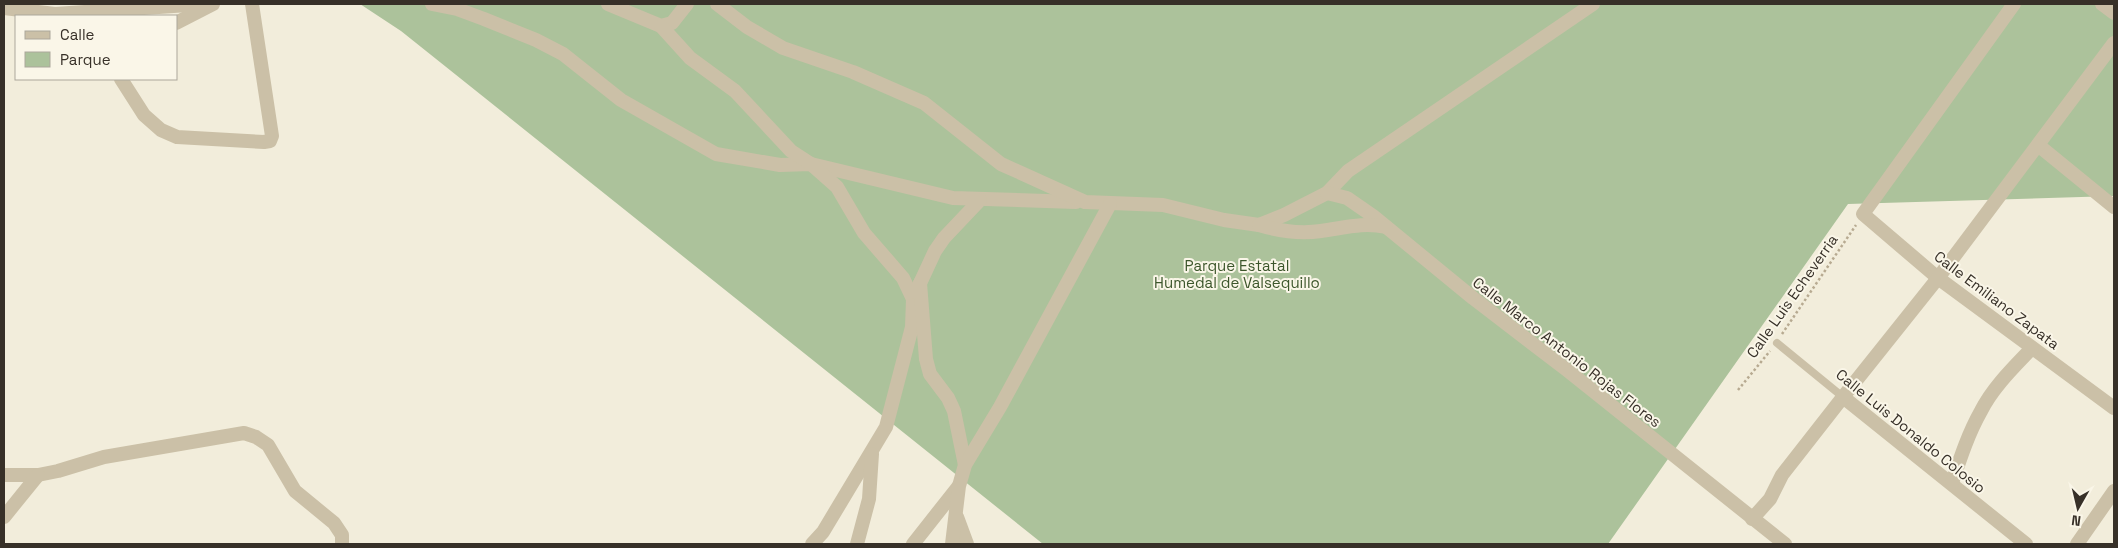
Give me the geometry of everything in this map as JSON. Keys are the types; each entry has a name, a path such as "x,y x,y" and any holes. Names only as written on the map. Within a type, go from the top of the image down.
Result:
{"street":[{"path":"4,8 55,14 203,4"},
{"path":"178,22 213,4"},
{"path":"122,80 144,115 161,130 177,137 270,141 272,136 252,4"},
{"path":"432,4 484,19 536,40 563,54 621,100 716,154 780,165 811,164 953,198 1172,206 1224,220 1290,232 1318,231 1362,224 1387,227"},
{"path":"608,4 661,26 690,58 735,91 791,151 811,164 837,187 864,233 903,278 913,299"},
{"path":"661,26 672,24 687,4"},
{"path":"717,4 747,27 783,48 853,72 924,103 1001,164 1084,202"},
{"path":"1259,225 1284,215 1326,193 1348,170 1593,4"},
{"path":"1863,214 2014,4"},
{"path":"2102,4 2114,13"},
{"path":"4,12 15,20"},
{"path":"1752,519 1770,499 1782,475 1938,278 2114,42"},
{"path":"2038,145 2114,207"},
{"name":"Calle Marco Antonio Rojas Flores","path":"1326,193 1347,198 1387,227 1473,298 1567,370 1784,544"},
{"path":"812,544 824,532 886,427 912,328 913,299 935,251 944,238 980,200"},
{"path":"952,544 959,486 966,465 1000,407 1110,204"},
{"name":"Calle Emiliano Zapata","path":"1863,214 1938,278 2114,408"},
{"path":"920,283 926,359 930,374 948,398 954,412 966,465"},
{"path":"1952,483 1981,410 2004,378 2032,348"},
{"name":"Calle Luis Donaldo Colosio","path":"1843,397 2026,544"},
{"path":"4,475 38,475 104,457 244,433 256,437 268,445 295,491 334,523 342,540"},
{"path":"857,544 869,499 872,450"},
{"path":"4,517 38,475"},
{"path":"913,544 959,486"},
{"path":"2077,544 2114,491"},
{"path":"4,503 19,500"},
{"path":"956,514 966,544"}],"lane":[{"name":"Calle Luis Donaldo Colosio","path":"1776,343 1843,397"}],"path":[{"name":"Calle Luis Echeverria","path":"1738,390 1776,343 1863,214"}],"green space":[{"name":"Parque Estatal Humedal de Valsequillo","path":"360,4 2114,4 2114,196 1848,204 1608,544 1043,544 401,31"}]}
